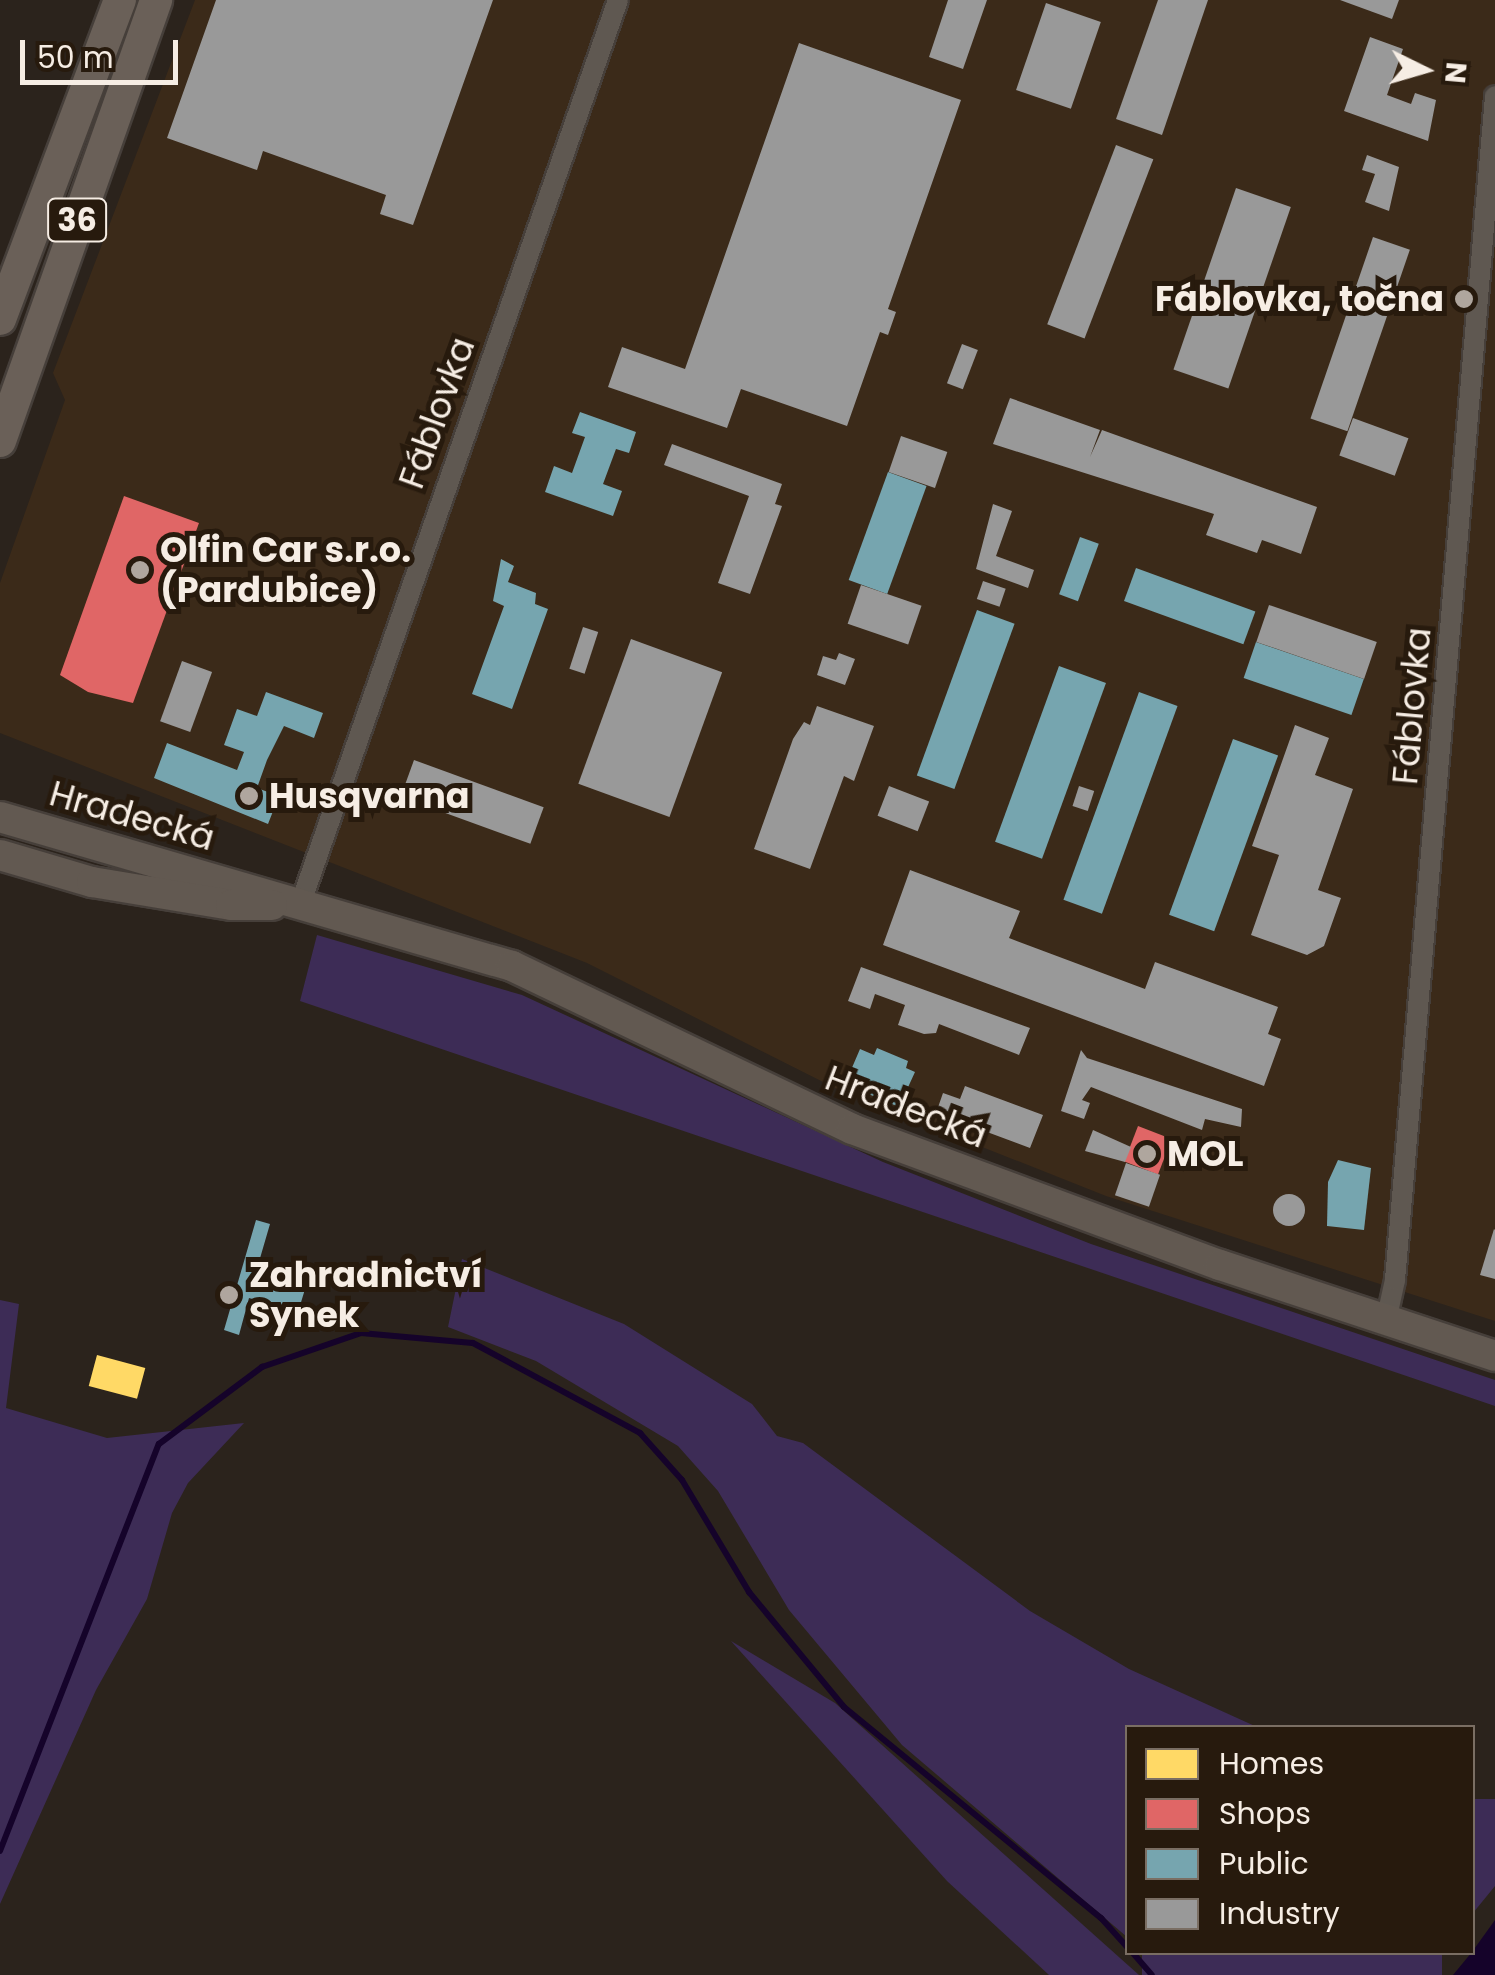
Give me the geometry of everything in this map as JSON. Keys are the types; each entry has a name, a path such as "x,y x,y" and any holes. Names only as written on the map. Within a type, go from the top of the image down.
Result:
{"main road":[{"name":"36","path":"0,319 120,0"},
{"name":"36","path":"0,440 156,0"},
{"name":"Hradecká","path":"0,817 512,966 852,1129 1386,1321 1495,1356"},
{"name":"Hradecká","path":"0,855 92,882 231,905 300,905"}],"street":[{"name":"Fáblovka","path":"300,905 618,0"},
{"name":"Fáblovka","path":"1386,1321 1397,1260 1495,96"}],"shaded area":[{"path":"195,0 1495,0 1495,1321 1106,1196 841,1091 587,963 0,733 0,583 65,400 53,373"},
{"path":"317,935 522,995 883,1162 1091,1244 1495,1380 1495,1406 300,1001"},
{"path":"462,1259 624,1324 752,1404 777,1436 803,1443 1030,1611 1129,1669 1253,1725 1125,1725 1125,1935 902,1745 789,1610 718,1491 678,1446 536,1361 448,1327"},
{"path":"0,1300 19,1304 6,1408 107,1438 244,1423 188,1483 172,1513 147,1599 96,1690 0,1904"},
{"path":"731,1641 835,1703 1139,1975 1049,1975 947,1881"},
{"path":"1475,1799 1495,1799 1495,1886 1475,1911"},
{"path":"1495,1920 1495,1975 1453,1975 1470,1955 1475,1955 1475,1948"},
{"path":"1142,1955 1442,1955 1442,1975 1142,1975"}],"building: Homes":[{"path":"97,1355 145,1368 137,1399 89,1386"}],"building: Shops":[{"name":"Olfin Car s.r.o. (Pardubice)","path":"124,496 199,523 133,703 88,692 60,675"},
{"name":"MOL","path":"1138,1126 1172,1139 1158,1174 1124,1161"}],"building: Public":[{"path":"580,412 636,432 629,453 616,449 603,484 622,491 613,516 545,492 554,466 572,473 585,437 572,433"},
{"path":"888,472 927,486 887,594 849,580"},
{"path":"1080,537 1099,544 1078,601 1059,594"},
{"path":"501,559 514,566 508,582 536,593 535,604 548,609 512,709 472,694 504,606 493,601"},
{"path":"1136,568 1255,611 1243,644 1124,601"},
{"path":"977,610 1015,624 954,789 917,775"},
{"path":"1256,642 1364,679 1351,715 1244,678"},
{"path":"1059,666 1106,683 1042,859 995,842"},
{"path":"266,692 323,713 314,738 284,726 267,760 257,788 279,796 268,824 154,778 167,743 237,770 244,752 224,745 237,709 257,716"},
{"path":"1139,692 1178,706 1102,914 1063,900"},
{"path":"1233,739 1278,755 1214,931 1169,915"},
{"path":"877,1048 908,1061 906,1068 915,1072 899,1107 845,1084 860,1049 874,1055"},
{"path":"1338,1160 1371,1168 1364,1230 1327,1226 1328,1182"},
{"path":"256,1220 270,1224 256,1272 306,1286 298,1312 249,1298 239,1335 224,1330"}],"building: Industry":[{"path":"216,0 493,0 413,225 380,214 386,195 263,151 257,170 167,138"},
{"path":"948,0 987,0 963,69 929,57"},
{"path":"1158,0 1208,0 1162,135 1116,119"},
{"path":"1340,0 1399,0 1392,19"},
{"path":"1046,3 1101,22 1071,109 1016,90"},
{"path":"1370,37 1403,49 1387,95 1411,104 1415,93 1436,100 1428,141 1344,111"},
{"path":"799,43 961,100 888,309 896,312 888,335 880,332 847,426 741,389 727,428 608,387 622,347 685,369"},
{"path":"1116,145 1153,159 1085,339 1047,324"},
{"path":"1367,155 1399,167 1389,211 1365,202 1375,174 1362,170"},
{"path":"1236,188 1291,207 1228,388 1173,370"},
{"path":"1373,237 1410,250 1347,431 1310,419"},
{"path":"962,344 978,350 963,389 947,383"},
{"path":"1010,398 1100,430 1090,457 1102,430 1317,507 1301,554 1262,540 1257,553 1206,535 1214,514 993,444"},
{"path":"1353,418 1408,438 1395,476 1339,456"},
{"path":"901,436 947,452 935,488 889,472"},
{"path":"672,444 782,484 775,504 782,506 750,594 718,583 749,496 664,465"},
{"path":"993,504 1012,511 996,556 1034,570 1028,588 976,569"},
{"path":"983,581 1006,589 1000,607 977,599"},
{"path":"861,585 922,606 908,645 848,624"},
{"path":"1269,605 1377,642 1364,679 1256,642"},
{"path":"583,627 598,632 585,674 569,669"},
{"path":"631,639 722,672 669,817 578,784"},
{"path":"839,653 855,659 845,685 817,675 823,656 836,660"},
{"path":"182,661 212,672 190,732 160,721"},
{"path":"817,706 874,726 854,781 844,776 810,869 754,849 793,739 804,722 810,725"},
{"path":"1295,725 1329,738 1315,775 1353,789 1318,890 1341,898 1324,946 1307,955 1251,935 1279,855 1252,846"},
{"path":"414,760 544,807 530,844 401,797"},
{"path":"889,786 929,801 918,831 878,816"},
{"path":"1079,786 1094,791 1088,811 1073,806"},
{"path":"910,870 1020,911 1009,938 1145,989 1155,962 1278,1007 1268,1034 1281,1039 1264,1086 883,945"},
{"path":"861,967 1030,1028 1019,1055 939,1024 936,1033 924,1034 898,1025 905,1005 875,994 870,1009 848,1001"},
{"path":"1081,1050 1087,1058 1242,1109 1241,1127 1205,1119 1202,1130 1091,1087 1082,1100 1090,1103 1084,1119 1061,1111"},
{"path":"965,1086 1043,1115 1030,1148 936,1113 943,1093 960,1099"},
{"path":"1093,1130 1131,1147 1125,1162 1085,1151"},
{"path":"1126,1163 1160,1175 1149,1207 1115,1195"},
{"path":"1289,1194 1300,1199 1305,1210 1300,1221 1289,1226 1278,1221 1273,1210 1278,1199"},
{"path":"1495,1230 1495,1279 1480,1275"}],"waterway":[{"path":"0,1851 159,1444 262,1367 361,1333 473,1343 640,1433 682,1480 749,1592 844,1707 1101,1918 1125,1945"},
{"path":"1135,1955 1152,1975"}],"place":[{"name":"Fáblovka, točna","path":"1464,299"},
{"name":"Olfin Car s.r.o. (Pardubice)","path":"140,570"},
{"name":"Husqvarna","path":"249,796"},
{"name":"MOL","path":"1147,1154"},
{"name":"Zahradnictví Synek","path":"229,1295"}]}
